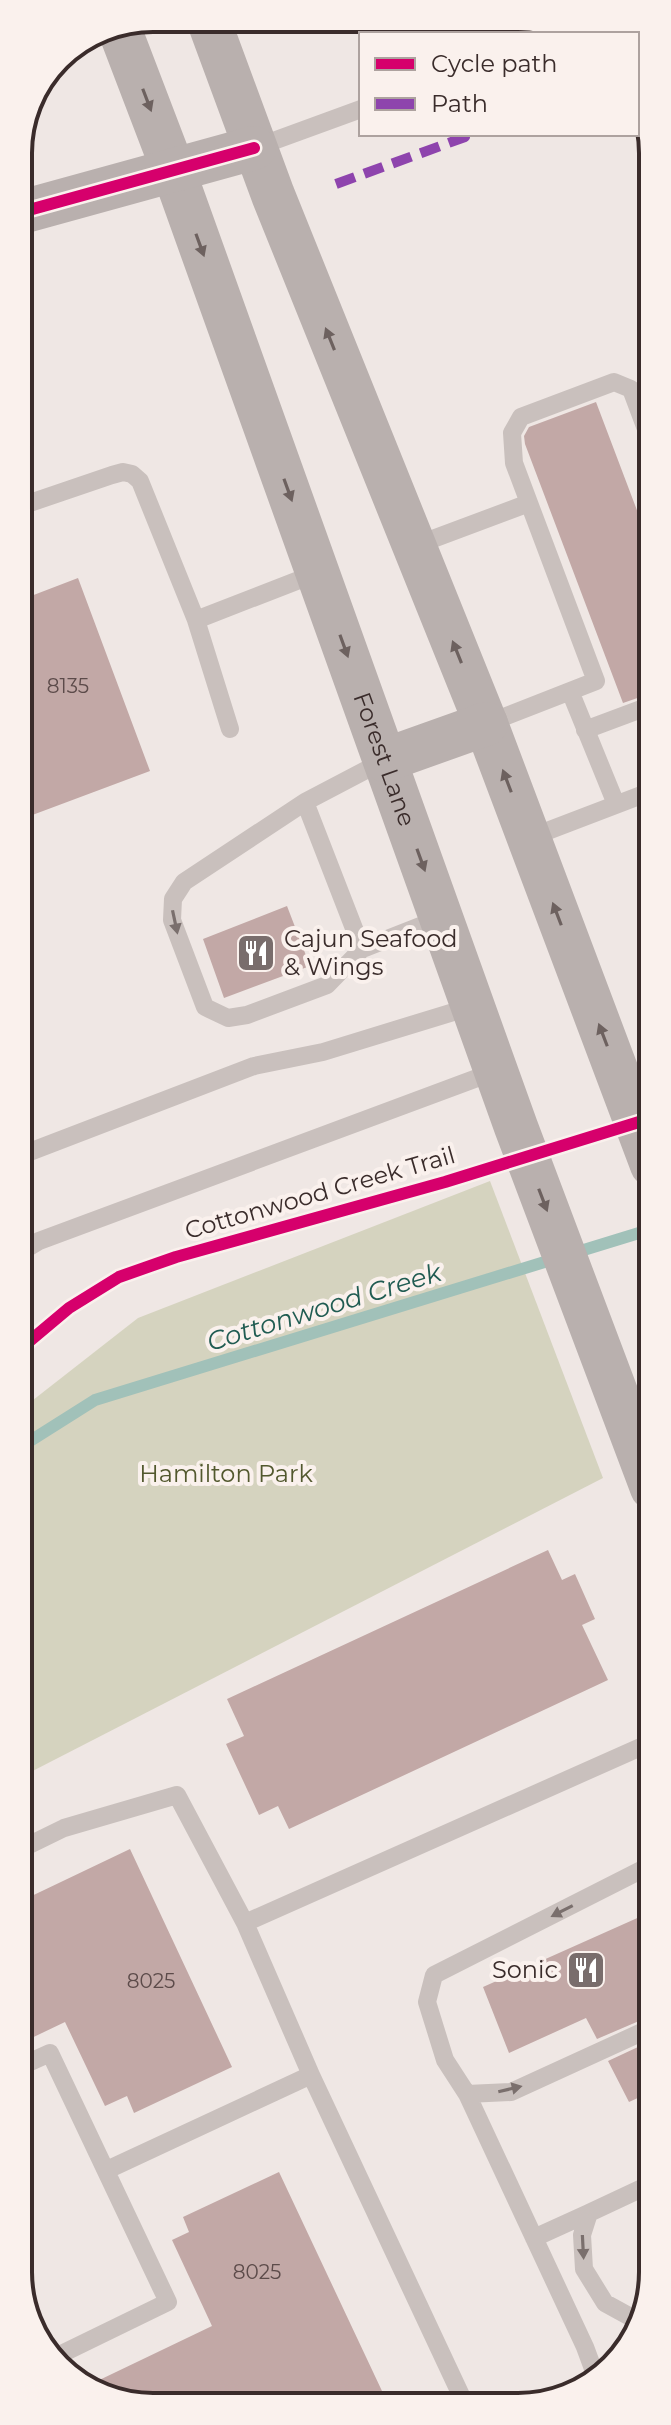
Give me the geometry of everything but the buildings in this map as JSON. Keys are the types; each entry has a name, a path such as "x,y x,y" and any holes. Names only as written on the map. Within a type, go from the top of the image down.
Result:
{"main road":[{"path":"213,32 254,148 486,724 639,1130"},
{"name":"Forest Lane","path":"122,36 174,172 516,1127 639,1455"},
{"path":"32,209 254,148"},
{"path":"385,760 486,724"}],"lane":[{"path":"254,148 359,110"},
{"path":"486,724 596,681 514,463 512,433 521,417 614,382 631,389 639,410"},
{"path":"32,502 123,472 132,474 140,481 196,620 230,729"},
{"path":"414,546 529,503"},
{"path":"196,620 317,573"},
{"path":"570,691 616,804"},
{"path":"585,730 639,710"},
{"path":"385,760 305,802 184,882 173,899 172,920 205,1007 228,1018 247,1015 327,985 362,949 441,918"},
{"path":"529,838 639,796"},
{"path":"305,802 362,949"},
{"path":"32,1151 254,1066 323,1052 473,1006"},
{"path":"32,1245 496,1071"},
{"path":"245,1923 639,1748"},
{"path":"32,1844 64,1828 177,1795 245,1923 311,2075 459,2393"},
{"path":"593,2367 467,2094 445,2060 427,2002 434,1975 639,1872"},
{"path":"467,2094 511,2092 639,2033"},
{"path":"32,2061 50,2053 168,2302 63,2353"},
{"path":"107,2170 311,2075"},
{"path":"534,2238 639,2190"},
{"path":"589,2213 582,2235 584,2269 605,2303 630,2317"}],"green space":[{"name":"Hamilton Park","path":"490,1181 603,1478 32,1771 32,1401 138,1318"}],"waterway":[{"name":"Cottonwood Creek","path":"32,1440 95,1400 639,1233"}],"marked path":[{"path":"336,184 464,136"}],"cycle path":[{"path":"32,209 254,148"},
{"name":"Cottonwood Creek Trail","path":"32,1339 69,1308 119,1277 176,1257 445,1182 639,1122"}],"place":[{"name":"Cajun Seafood & Wings","path":"256,953"},
{"name":"Sonic","path":"586,1970"}]}
